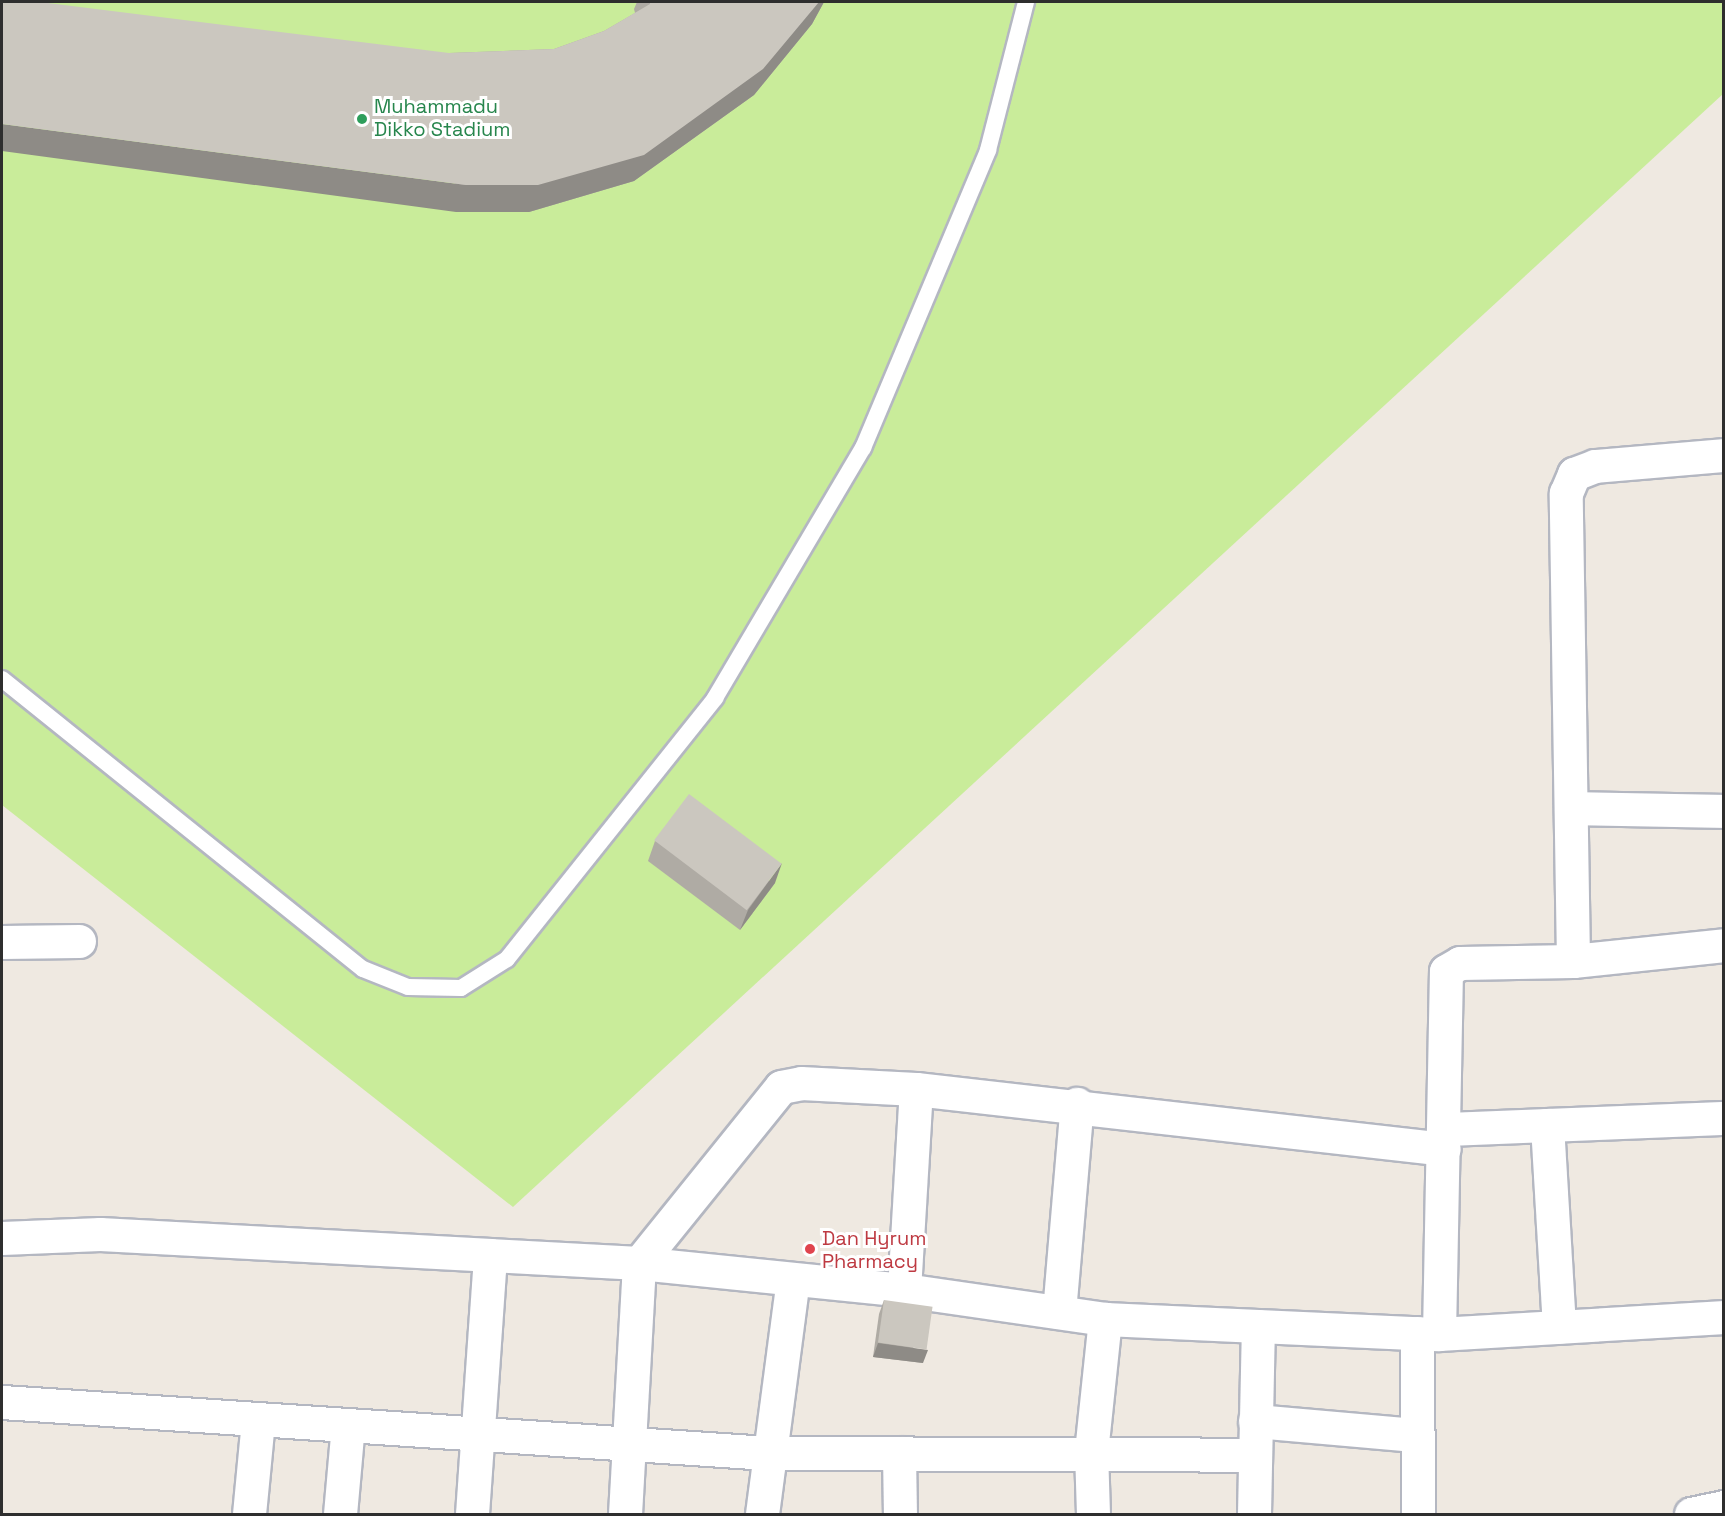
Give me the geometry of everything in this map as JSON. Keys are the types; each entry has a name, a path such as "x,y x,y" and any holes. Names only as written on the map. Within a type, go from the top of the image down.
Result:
{"street":[{"path":"1573,961 1566,493 1574,474 1595,466 1724,455"},
{"path":"1571,808 1724,811"},
{"path":"2,942 79,941"},
{"path":"1418,1515 1415,1435 1428,1334 1445,1139 1446,971 1460,963 1573,961 1724,945"},
{"path":"625,1515 631,1445 639,1263 781,1087 801,1083 916,1089 1445,1139 1547,1125 1724,1118"},
{"path":"904,1290 916,1089"},
{"path":"1059,1312 1077,1104"},
{"path":"1547,1125 1560,1327"},
{"path":"2,1238 100,1234 639,1263 904,1290 1105,1319 1428,1334 1724,1317"},
{"path":"472,1515 490,1256"},
{"path":"762,1515 768,1453 793,1280"},
{"path":"1093,1515 1091,1452 1105,1319"},
{"path":"1254,1515 1258,1326"},
{"path":"2,1402 768,1453 1091,1452 1254,1455"},
{"path":"249,1515 258,1420"},
{"path":"1255,1421 1415,1435"},
{"path":"340,1515 348,1425"},
{"path":"898,1453 900,1515"},
{"path":"1692,1515 1724,1507"}],"lane":[{"path":"2,679 363,969 408,987 461,988 507,959 715,698 863,448 988,150 1026,2"}],"green space":[{"path":"2,2 1723,2 1723,94 513,1207 2,805"}],"building":[{"name":"Muhammadu Dikko Stadium","path":"2,2 40,2 449,53 554,49 604,31 650,2 819,2 763,69 644,155 538,185 466,185 2,124"},
{"path":"689,794 782,864 747,910 654,840"},
{"path":"884,1300 933,1307 927,1349 878,1343"}],"place":[{"name":"Muhammadu Dikko Stadium","path":"362,119"},
{"name":"Dan Hyrum Pharmacy","path":"810,1249"}]}
